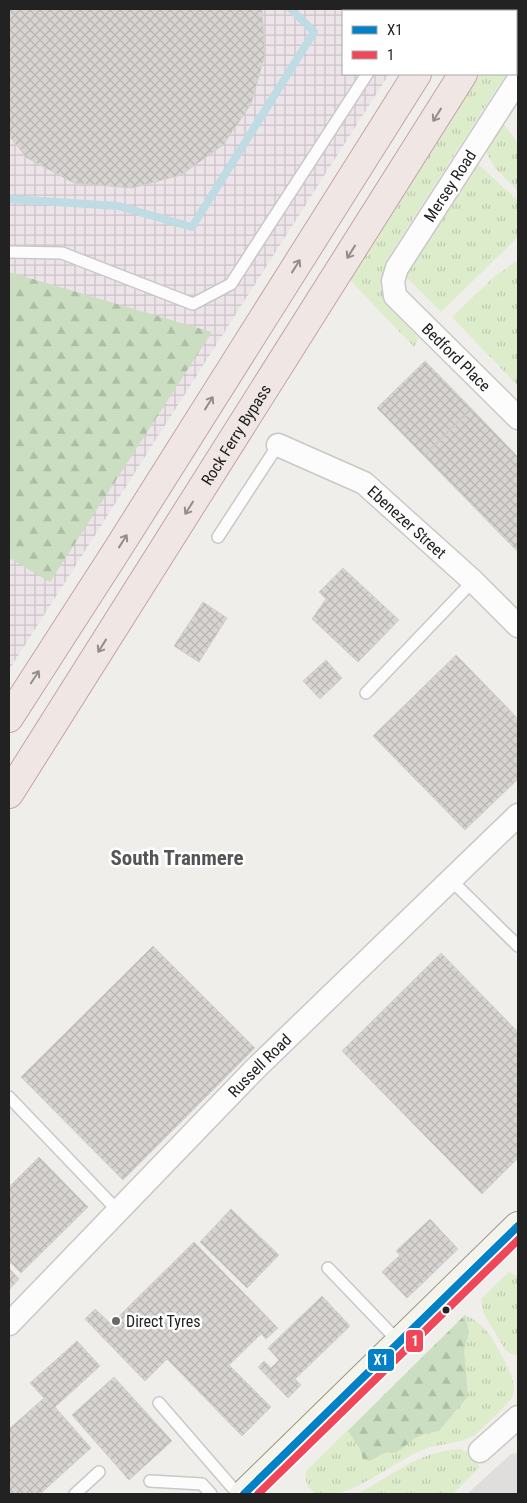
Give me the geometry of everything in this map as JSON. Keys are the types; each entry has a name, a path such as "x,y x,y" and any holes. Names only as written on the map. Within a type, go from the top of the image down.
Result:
{"highway":[{"path":"9,718 416,75"},
{"name":"Rock Ferry Bypass","path":"9,794 462,75"}],"main road":[{"path":"244,1494 518,1226"}],"street":[{"name":"Mersey Road","path":"395,296 393,281 397,268 518,80"},
{"name":"Bedford Place","path":"395,296 518,418"},
{"name":"Ebenezer Street","path":"278,445 364,482 473,581 518,626"},
{"name":"Russell Road","path":"9,1324 256,1068 518,816"},
{"path":"480,1451 518,1417"}],"lane":[{"path":"9,252 62,252 193,304 231,284 366,75"},
{"path":"218,537 278,445"},
{"path":"366,693 473,581"},
{"path":"452,881 518,946"},
{"path":"9,1097 118,1211"},
{"path":"328,1268 400,1343"},
{"path":"159,1403 238,1494"},
{"path":"75,1494 99,1472"},
{"path":"150,1481 202,1484 211,1494"}],"shaded area":[{"path":"9,9 392,9 342,10 342,75 388,75 9,670"},
{"path":"518,1453 518,1494 467,1494 511,1454"}],"green space":[{"path":"478,75 505,75 388,258 380,288 392,311 419,338 414,347 349,279"},
{"path":"502,121 518,143 518,191 494,167 485,150"},
{"path":"477,163 518,201 518,237 441,312 405,276"},
{"path":"518,260 518,386 452,317 494,277"},
{"path":"9,272 212,332 50,582 9,558"},
{"path":"509,1272 518,1276 518,1353 515,1355 506,1351 484,1314 481,1299"},
{"path":"465,1315 478,1322 487,1332 510,1372 514,1389 509,1402 483,1428 470,1437 413,1454 372,1479 343,1492 330,1495 314,1493 306,1481 307,1470"},
{"path":"465,1315 469,1333 464,1350 468,1396 439,1431 415,1438 396,1453 385,1453 369,1461 363,1459 360,1449 348,1431"},
{"path":"460,1449 467,1452 480,1467 453,1494 356,1494 417,1460 444,1451"}],"building":[{"path":"9,9 262,9 265,55 251,104 223,145 181,175 132,188 74,183 27,158 9,136"},
{"path":"425,361 472,409 424,456 377,408"},
{"path":"472,409 518,457 518,552 424,456"},
{"path":"343,568 399,620 358,662 312,619 326,599 319,592"},
{"path":"203,602 227,618 199,662 174,646"},
{"path":"456,655 502,702 419,783 373,736"},
{"path":"326,660 342,678 320,699 303,681"},
{"path":"502,702 518,719 518,779 465,830 419,783"},
{"path":"153,946 255,1048 123,1180 21,1077"},
{"path":"441,953 518,1032 518,1158 482,1194 342,1051"},
{"path":"39,1157 88,1207 21,1273 9,1261 9,1187"},
{"path":"231,1209 279,1255 247,1288 200,1242"},
{"path":"430,1219 458,1249 425,1281 396,1251"},
{"path":"194,1242 278,1328 266,1339 261,1334 229,1365 271,1407 242,1436 167,1359 145,1381 85,1319 95,1309 111,1324"},
{"path":"400,1255 425,1281 407,1298 382,1272"},
{"path":"9,1268 19,1279 9,1290"},
{"path":"322,1296 350,1326 295,1379 301,1385 288,1398 258,1367 264,1361 271,1368 279,1360 268,1348"},
{"path":"77,1341 100,1366 55,1407 91,1448 40,1494 9,1494 9,1429 44,1398 30,1383"},
{"path":"114,1377 172,1441 129,1480 72,1415"}],"waterway":[{"path":"9,199 118,206 192,227 314,32 291,9"}],"transit line":[{"name":"X1","path":"244,1494 518,1226"},
{"name":"1","path":"258,1494 518,1240"}],"place":[{"name":"Direct Tyres","path":"116,1321"}],"district":[{"name":"South Tranmere","path":"177,858"}]}
